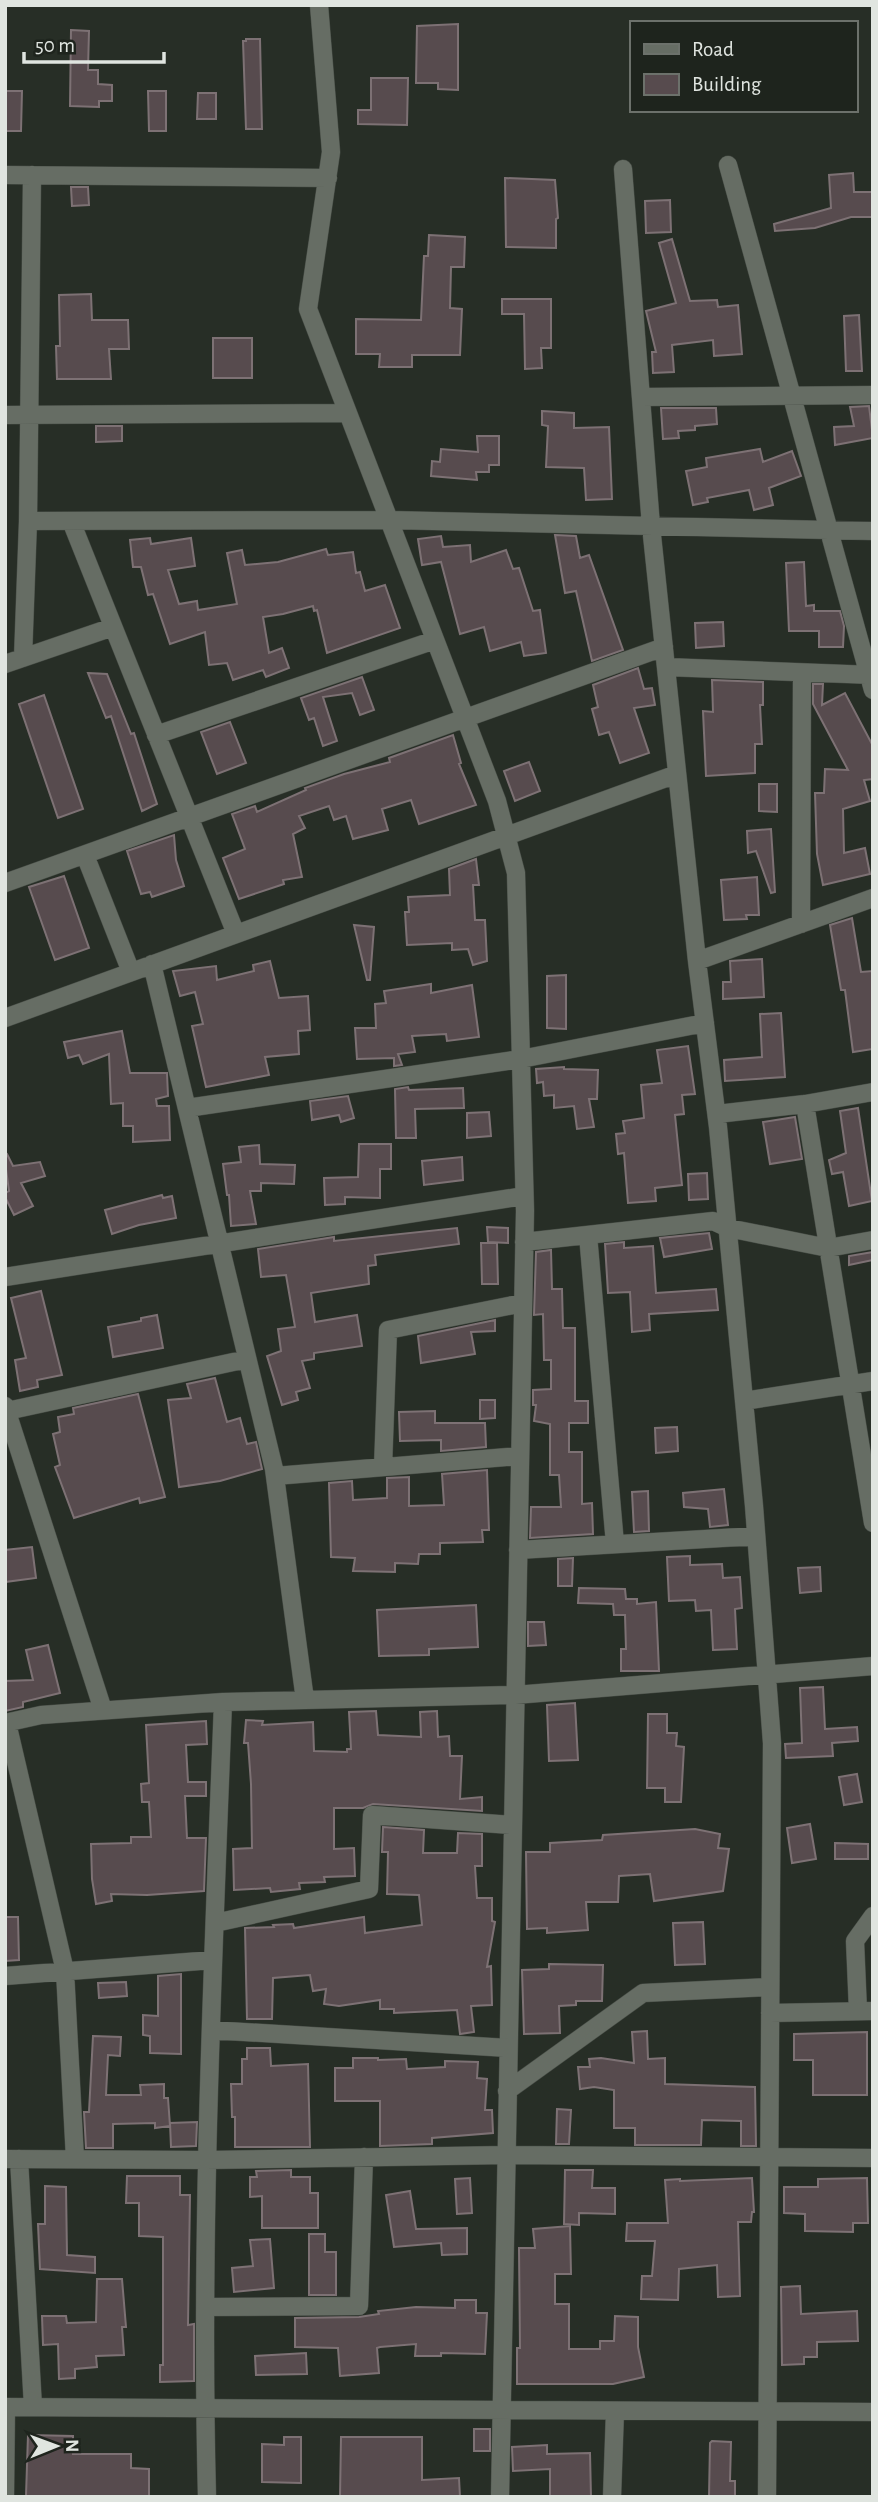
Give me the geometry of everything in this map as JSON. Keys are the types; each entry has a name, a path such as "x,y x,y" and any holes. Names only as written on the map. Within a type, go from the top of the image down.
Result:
{"street":[{"path":"319,5 331,152 308,309 497,801 516,873 524,1242 500,2497"},
{"path":"666,667 802,673 871,680 728,164"},
{"path":"623,169 651,526 728,1228 772,1743 767,2497"},
{"path":"5,175 328,178"},
{"path":"23,658 28,521 32,176"},
{"path":"641,397 873,395"},
{"path":"5,415 348,413"},
{"path":"28,521 389,520 873,531"},
{"path":"71,521 236,934"},
{"path":"5,664 113,627"},
{"path":"156,735 435,639"},
{"path":"5,883 664,647"},
{"path":"801,924 802,673"},
{"path":"5,1018 677,774"},
{"path":"85,855 131,972"},
{"path":"697,961 872,900"},
{"path":"152,964 275,1476 305,1700"},
{"path":"187,1108 521,1059 705,1023"},
{"path":"716,1114 873,1093"},
{"path":"805,1104 873,1523"},
{"path":"5,1277 524,1196"},
{"path":"524,1242 713,1221 728,1228 828,1248 873,1240"},
{"path":"588,1235 615,1544"},
{"path":"383,1467 388,1330 523,1303"},
{"path":"103,1710 6,1408 247,1359"},
{"path":"744,1401 873,1381"},
{"path":"275,1476 520,1456"},
{"path":"518,1550 756,1536"},
{"path":"75,2159 65,1971 6,1723 41,1715 223,1702 515,1695 873,1666"},
{"path":"207,2497 207,2160 223,1702"},
{"path":"215,1923 369,1889 372,1815 512,1825"},
{"path":"770,2013 865,2011 855,1941 873,1916"},
{"path":"5,1976 213,1960"},
{"path":"507,2091 643,1993 770,1987"},
{"path":"211,2029 508,2048"},
{"path":"33,2407 12,2159 207,2160 506,2155 873,2158"},
{"path":"205,2307 359,2306 364,2157"},
{"path":"5,2497 6,2407 873,2412"},
{"path":"612,2497 615,2411"}],"building":[{"path":"458,24 458,90 438,89 438,83 416,83 417,26"},
{"path":"71,30 89,31 88,70 98,70 98,84 112,85 112,101 99,101 99,107 70,106"},
{"path":"260,39 262,129 246,129 243,41"},
{"path":"371,78 408,78 407,125 358,124 358,110 371,110"},
{"path":"5,91 22,91 21,131 5,131"},
{"path":"148,91 166,91 166,131 149,131"},
{"path":"198,93 216,93 216,119 197,119"},
{"path":"853,173 854,192 873,192 873,217 851,217 815,228 775,231 774,224 831,208 829,175"},
{"path":"505,178 555,180 558,218 556,248 506,247"},
{"path":"71,187 88,187 89,205 72,206"},
{"path":"670,200 671,232 646,233 645,201"},
{"path":"429,235 465,237 464,267 451,267 450,308 462,309 460,355 412,355 412,367 379,367 380,354 356,354 356,319 421,320 424,256 428,256"},
{"path":"672,239 690,301 717,300 718,307 738,305 742,354 714,356 713,340 672,345 674,372 653,373 652,352 656,352 646,311 676,303 659,243"},
{"path":"91,294 92,320 128,320 129,349 109,349 111,379 57,379 56,346 60,346 59,295"},
{"path":"502,299 551,299 551,348 541,348 542,368 525,369 524,314 502,314"},
{"path":"859,315 862,371 846,371 844,316"},
{"path":"213,338 252,338 252,378 213,378"},
{"path":"869,406 873,438 835,445 834,427 854,426 850,407"},
{"path":"661,408 716,408 717,424 695,426 695,430 678,431 679,438 663,439"},
{"path":"542,411 574,413 574,428 609,427 612,499 586,500 584,468 546,467 548,426 542,425"},
{"path":"96,426 122,426 122,441 96,442"},
{"path":"477,436 499,436 499,465 489,465 489,472 476,472 477,480 431,476 432,461 440,462 441,449 478,452"},
{"path":"760,449 763,462 792,451 801,476 769,488 773,505 754,510 749,490 707,498 708,502 693,505 686,471 707,467 706,458"},
{"path":"555,535 576,536 580,558 589,555 623,650 592,661 576,591 565,593"},
{"path":"441,536 443,547 470,545 471,562 506,550 513,569 519,568 533,611 540,610 546,653 524,656 521,642 490,651 484,627 460,634 441,562 422,565 418,539"},
{"path":"150,538 151,544 191,538 195,566 168,570 179,604 197,601 198,610 237,604 227,553 242,550 245,565 278,562 326,549 328,555 353,552 356,573 360,572 365,591 385,585 400,628 327,653 317,610 314,611 313,606 263,617 269,653 282,648 289,668 266,677 263,670 233,680 227,663 209,665 205,632 170,644 153,594 148,595 141,567 133,567 130,540"},
{"path":"804,562 806,606 814,605 814,611 840,611 844,626 843,647 819,647 819,631 789,631 786,563"},
{"path":"723,622 724,646 696,648 695,623"},
{"path":"638,668 644,689 652,688 655,705 634,708 649,753 620,763 609,732 599,735 592,709 598,707 593,685"},
{"path":"88,673 107,674 131,734 134,733 157,804 142,811 111,716 106,718"},
{"path":"362,677 374,710 360,715 352,693 323,697 337,741 323,746 314,718 309,720 301,698"},
{"path":"712,680 763,682 763,705 760,705 762,744 755,744 755,773 706,776 703,711 713,712"},
{"path":"813,684 823,684 822,705 845,693 873,746 873,779 864,780 870,801 843,809 844,853 865,848 870,874 823,885 817,854 815,793 824,793 825,769 848,770 813,704"},
{"path":"44,695 83,809 58,818 19,704"},
{"path":"230,722 246,763 217,774 201,732"},
{"path":"453,735 461,763 459,764 476,805 419,824 411,800 382,809 388,830 353,839 346,816 334,820 329,806 299,816 305,828 293,834 302,877 283,880 284,884 239,899 223,858 245,849 232,814 255,806 257,812 306,790 305,788 390,762 389,758"},
{"path":"529,762 540,791 515,801 504,771"},
{"path":"759,784 777,784 777,812 759,811"},
{"path":"771,829 775,892 771,893 756,851 748,853 747,831"},
{"path":"174,835 176,860 184,886 152,897 150,892 141,894 127,851"},
{"path":"476,859 479,885 473,885 475,920 485,920 487,961 473,965 468,949 452,950 452,943 407,945 405,912 409,912 408,897 450,895 449,869"},
{"path":"64,876 89,948 55,960 29,887"},
{"path":"757,877 759,915 746,915 747,919 724,920 721,880"},
{"path":"852,918 861,972 873,971 873,1049 853,1052 845,990 841,990 830,925"},
{"path":"354,925 374,927 370,980 367,980"},
{"path":"762,959 764,997 723,999 723,982 731,982 730,961"},
{"path":"270,961 279,998 308,996 310,1030 298,1031 299,1054 265,1057 269,1075 206,1087 192,1026 203,1024 195,992 180,996 173,971 216,966 217,980 254,971 253,965"},
{"path":"566,975 566,1029 547,1028 547,976"},
{"path":"431,984 431,993 472,985 479,1037 447,1041 446,1034 412,1036 415,1052 398,1054 402,1065 394,1066 394,1058 357,1059 355,1028 376,1028 375,1004 386,1003 384,991"},
{"path":"781,1013 785,1077 725,1081 724,1060 762,1057 760,1014"},
{"path":"122,1031 130,1073 167,1073 168,1096 156,1099 157,1106 169,1106 170,1140 133,1142 133,1126 123,1126 123,1103 111,1104 109,1054 83,1064 79,1055 68,1058 64,1042"},
{"path":"688,1046 695,1094 682,1095 684,1114 675,1115 682,1185 655,1188 656,1201 628,1203 624,1153 618,1154 616,1134 625,1133 623,1121 644,1118 641,1085 662,1083 657,1050"},
{"path":"564,1067 598,1070 597,1099 589,1099 594,1127 577,1129 574,1106 554,1108 554,1095 544,1096 543,1082 537,1083 536,1069"},
{"path":"408,1087 409,1090 463,1088 464,1108 415,1109 416,1138 396,1138 395,1089"},
{"path":"348,1096 354,1118 341,1122 339,1115 312,1120 310,1101"},
{"path":"858,1108 872,1201 849,1206 843,1172 832,1174 829,1160 846,1153 840,1111"},
{"path":"489,1112 491,1136 467,1138 467,1113"},
{"path":"795,1117 802,1159 770,1164 763,1122"},
{"path":"359,1144 391,1144 391,1169 380,1169 380,1198 345,1197 345,1204 325,1205 324,1178 358,1177"},
{"path":"259,1145 260,1164 295,1165 294,1184 261,1183 261,1191 250,1191 256,1224 231,1226 223,1164 241,1162 239,1147"},
{"path":"7,1154 13,1166 40,1162 45,1176 21,1183 33,1206 14,1215 5,1197 5,1193 9,1191 5,1162"},
{"path":"462,1157 463,1180 424,1185 422,1161"},
{"path":"707,1173 708,1199 689,1200 688,1174"},
{"path":"162,1195 163,1198 172,1196 176,1218 139,1225 112,1234 105,1210"},
{"path":"487,1227 508,1228 508,1243 488,1242"},
{"path":"457,1228 459,1244 375,1255 376,1265 368,1266 369,1284 311,1293 315,1322 357,1315 362,1346 314,1353 314,1359 302,1361 310,1388 296,1392 298,1400 282,1405 267,1356 281,1351 278,1329 295,1327 286,1275 261,1277 258,1249 334,1237 334,1241"},
{"path":"709,1233 712,1249 664,1257 660,1238"},
{"path":"624,1242 624,1248 653,1246 656,1293 716,1289 718,1310 649,1314 650,1330 632,1332 630,1292 608,1293 605,1244"},
{"path":"481,1243 497,1243 498,1284 482,1284"},
{"path":"551,1250 552,1289 562,1289 563,1328 575,1328 575,1401 588,1401 588,1423 569,1423 569,1452 582,1452 582,1504 592,1503 593,1534 530,1538 531,1507 561,1507 559,1475 550,1475 550,1424 534,1421 536,1405 533,1405 533,1390 551,1389 551,1360 544,1360 543,1314 534,1315 536,1252"},
{"path":"873,1252 873,1260 849,1265 849,1256"},
{"path":"41,1291 62,1375 37,1380 38,1387 20,1391 15,1360 26,1358 11,1298"},
{"path":"157,1315 163,1348 113,1357 108,1327"},
{"path":"495,1320 495,1331 471,1332 475,1354 421,1363 418,1336"},
{"path":"215,1378 227,1422 240,1418 247,1444 256,1442 262,1469 220,1481 179,1487 168,1400 191,1398 187,1384"},
{"path":"138,1394 165,1497 140,1503 139,1498 74,1518 55,1467 60,1465 53,1434 60,1432 58,1417 74,1414 73,1408"},
{"path":"480,1400 495,1400 495,1418 480,1419"},
{"path":"435,1411 435,1423 485,1423 486,1447 441,1451 441,1440 400,1441 399,1412"},
{"path":"677,1427 678,1451 656,1453 655,1428"},
{"path":"487,1470 489,1530 482,1530 483,1542 440,1543 440,1554 419,1554 418,1564 395,1563 395,1572 353,1571 355,1558 331,1557 329,1483 352,1481 353,1500 387,1498 387,1478 409,1477 409,1506 444,1505 442,1474"},
{"path":"724,1489 728,1525 710,1527 708,1509 684,1507 683,1493"},
{"path":"648,1491 649,1531 634,1532 632,1492"},
{"path":"32,1547 36,1578 5,1582 5,1550"},
{"path":"690,1556 690,1565 722,1564 723,1578 740,1577 742,1608 735,1609 737,1649 713,1650 711,1610 696,1611 695,1600 669,1601 667,1557"},
{"path":"573,1558 572,1586 558,1586 558,1559"},
{"path":"820,1567 821,1591 800,1593 798,1568"},
{"path":"579,1588 625,1589 626,1599 637,1599 637,1604 656,1602 659,1671 621,1671 621,1649 626,1649 625,1615 614,1615 613,1604 578,1603"},
{"path":"476,1605 478,1647 429,1649 429,1655 379,1656 377,1610"},
{"path":"528,1622 544,1622 546,1645 528,1646"},
{"path":"48,1645 60,1693 23,1702 23,1707 5,1711 5,1681 33,1680 26,1650"},
{"path":"823,1687 825,1729 857,1727 858,1741 832,1743 833,1756 786,1758 785,1744 802,1743 800,1688"},
{"path":"575,1703 578,1760 549,1761 547,1705"},
{"path":"376,1711 378,1735 421,1737 420,1712 437,1711 438,1737 449,1736 450,1756 462,1756 460,1799 482,1797 482,1811 373,1804 363,1808 334,1808 334,1849 354,1848 355,1876 324,1877 325,1882 299,1883 300,1889 271,1892 270,1888 234,1890 233,1849 252,1848 248,1743 244,1743 246,1720 263,1721 262,1725 313,1722 314,1751 347,1752 347,1749 351,1749 349,1712"},
{"path":"648,1714 667,1714 667,1733 677,1733 676,1746 684,1747 681,1802 665,1802 665,1788 647,1788"},
{"path":"206,1721 207,1744 186,1745 188,1782 206,1782 206,1796 185,1796 187,1838 206,1838 204,1891 147,1895 111,1894 112,1901 96,1904 91,1844 131,1843 131,1837 151,1837 149,1802 142,1802 141,1784 149,1783 146,1725"},
{"path":"857,1774 862,1802 844,1805 839,1777"},
{"path":"810,1824 816,1859 792,1863 787,1828"},
{"path":"383,1827 424,1830 423,1853 457,1853 458,1833 482,1834 482,1866 475,1866 477,1898 492,1898 492,1921 495,1922 487,1967 491,1966 492,2005 471,2006 474,2032 460,2034 457,2010 394,2013 394,2009 380,2009 380,2000 339,2006 324,2004 326,1989 313,1991 310,1975 273,1978 272,2019 247,2019 245,1928 293,1924 294,1928 364,1917 365,1933 422,1925 419,1895 387,1894 388,1852 382,1852"},
{"path":"695,1829 720,1834 718,1848 729,1849 723,1891 654,1901 650,1874 619,1876 618,1902 586,1902 588,1930 547,1933 547,1928 527,1929 526,1852 550,1852 550,1843 602,1840 603,1835"},
{"path":"835,1843 868,1844 868,1859 835,1859"},
{"path":"5,1917 18,1917 19,1960 5,1961"},
{"path":"703,1922 705,1964 675,1965 673,1923"},
{"path":"549,1964 603,1965 602,2001 576,2001 576,2005 559,2006 560,2033 524,2034 522,1970 549,1969"},
{"path":"181,1974 181,2054 150,2053 150,2036 143,2035 143,2015 158,2016 158,1976"},
{"path":"126,1982 127,1996 99,1998 98,1983"},
{"path":"647,2031 648,2059 665,2058 665,2084 755,2087 756,2146 741,2146 741,2121 702,2120 701,2145 635,2145 635,2128 614,2128 614,2090 594,2087 580,2089 578,2067 590,2067 589,2059 601,2058 634,2063 632,2032"},
{"path":"867,2032 867,2095 813,2095 813,2060 794,2060 794,2034"},
{"path":"93,2036 121,2037 120,2056 108,2055 106,2095 141,2095 140,2085 164,2084 170,2126 155,2128 155,2123 113,2124 113,2148 86,2148 84,2112 89,2112"},
{"path":"247,2048 270,2048 271,2066 308,2064 310,2147 235,2147 231,2084 242,2084 242,2059 247,2059"},
{"path":"353,2058 406,2059 407,2069 445,2067 445,2061 478,2062 477,2078 487,2079 485,2110 492,2110 493,2133 432,2138 432,2144 380,2146 380,2101 335,2101 335,2068 353,2068"},
{"path":"557,2109 571,2110 569,2144 556,2144"},
{"path":"197,2122 196,2146 171,2147 170,2123"},
{"path":"291,2170 291,2177 310,2177 310,2193 318,2193 318,2228 262,2228 262,2196 250,2197 250,2177 257,2177 256,2171"},
{"path":"565,2170 593,2170 592,2188 615,2188 615,2214 579,2213 579,2225 564,2224"},
{"path":"127,2176 180,2176 180,2195 190,2195 188,2325 194,2324 194,2381 160,2382 160,2365 163,2365 163,2237 139,2236 139,2203 126,2203"},
{"path":"470,2178 472,2213 457,2214 455,2179"},
{"path":"752,2178 754,2212 751,2222 738,2222 740,2296 718,2297 717,2265 679,2269 678,2300 641,2299 642,2276 652,2276 655,2241 626,2241 627,2223 668,2223 665,2180"},
{"path":"867,2178 868,2223 853,2223 853,2232 805,2231 805,2214 784,2213 784,2187 818,2187 818,2179"},
{"path":"45,2186 66,2187 67,2255 95,2257 95,2273 40,2269 38,2224 45,2224"},
{"path":"410,2191 416,2229 467,2228 467,2254 442,2255 441,2243 394,2247 386,2195"},
{"path":"570,2226 571,2274 555,2274 555,2304 569,2304 569,2349 600,2349 600,2341 614,2341 615,2316 638,2317 638,2347 644,2377 613,2384 517,2384 517,2348 520,2348 519,2248 535,2248 533,2229"},
{"path":"309,2234 325,2234 325,2252 336,2252 336,2295 309,2295"},
{"path":"270,2239 274,2288 234,2292 232,2268 253,2266 250,2240"},
{"path":"97,2279 122,2279 126,2327 122,2327 124,2355 96,2356 97,2367 75,2369 75,2378 59,2379 58,2344 43,2345 42,2316 66,2316 67,2323 96,2322"},
{"path":"800,2286 801,2314 857,2311 858,2341 817,2342 817,2357 804,2357 804,2364 782,2365 781,2287"},
{"path":"455,2300 476,2300 476,2313 487,2313 485,2354 441,2353 441,2356 415,2356 416,2344 380,2347 377,2348 379,2373 340,2376 338,2348 295,2347 295,2318 359,2317 379,2314 378,2311 416,2307 455,2308"},
{"path":"306,2353 307,2374 256,2375 255,2356"},
{"path":"474,2429 490,2429 490,2451 474,2451"},
{"path":"28,2435 73,2436 73,2454 131,2454 131,2468 149,2469 149,2496 26,2496"},
{"path":"284,2437 301,2437 301,2483 262,2482 262,2444 284,2445"},
{"path":"341,2437 422,2437 422,2480 459,2478 460,2497 340,2497"},
{"path":"712,2441 731,2442 730,2481 735,2481 735,2497 709,2497"},
{"path":"547,2445 547,2454 590,2453 591,2497 550,2497 550,2469 513,2471 512,2447"}]}
